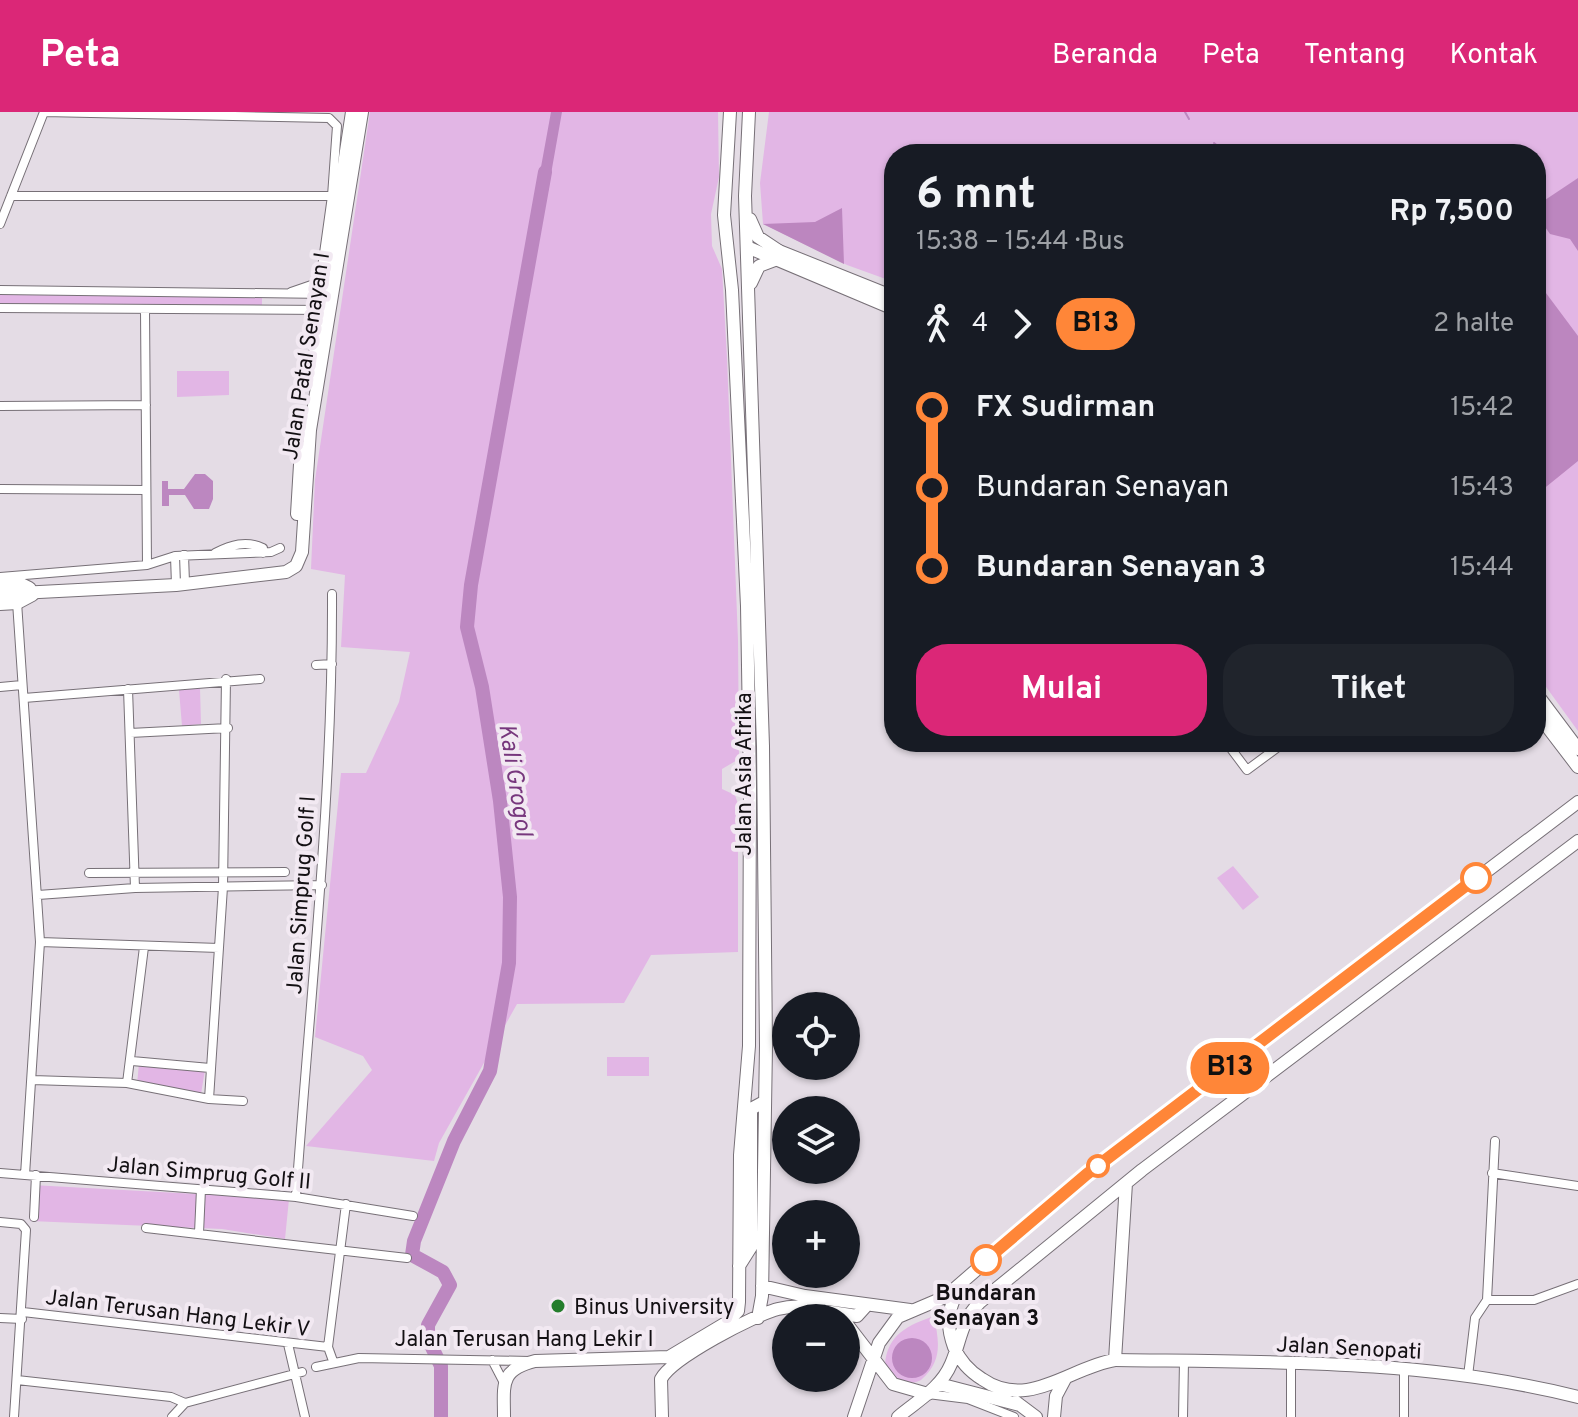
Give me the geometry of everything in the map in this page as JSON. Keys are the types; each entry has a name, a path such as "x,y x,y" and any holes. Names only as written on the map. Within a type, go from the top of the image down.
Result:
{"highway":[{"path":"0,603 16,593"}],"main road":[{"name":"Jalan Patal Senayan I","path":"329,294 352,112"},
{"name":"Jalan Patal Senayan I","path":"16,593 286,572 300,560 310,430 326,310 362,112"},
{"path":"730,116 736,143 742,144 749,112"},
{"path":"749,112 750,221 758,237 777,255 884,304"},
{"name":"Jalan Asia Afrika","path":"749,112 745,150 745,243 761,607 763,771 764,1102 762,1286 758,1318"},
{"name":"Jalan Asia Afrika","path":"730,116 724,215 732,290 747,606 749,772 749,1046 741,1129 740,1281"},
{"path":"728,157 732,229 745,243 884,293"},
{"path":"732,290 735,252 745,243"},
{"path":"748,296 756,270 777,255"},
{"path":"734,360 742,354 749,360"},
{"path":"1546,710 1576,757"},
{"path":"1546,722 1560,735"},
{"path":"749,772 763,771"},
{"path":"854,1417 873,1357 886,1330 910,1310 945,1297 1087,1174 1578,802"},
{"path":"898,1417 939,1384 951,1366 965,1319 980,1302 1126,1183 1578,841"},
{"path":"739,1266 751,1247 752,1234 751,1109 764,1102"},
{"path":"1115,1360 1126,1183"},
{"path":"969,1275 950,1308 949,1332 965,1366 993,1385 1017,1411"},
{"name":"Jalan Terusan Hang Lekir I","path":"535,1361 669,1357 726,1323 738,1311 740,1281"},
{"path":"762,1286 779,1292 910,1310"},
{"path":"778,1304 779,1292"},
{"path":"860,1313 866,1306"},
{"path":"661,1379 678,1361 772,1311"},
{"path":"860,1341 893,1384 928,1394"},
{"path":"640,1360 654,1369 661,1379 662,1417"},
{"name":"Jalan Senopati","path":"993,1385 1029,1391 1065,1379 1084,1367 1115,1360 1184,1361 1404,1369 1468,1376 1578,1397"},
{"path":"504,1417 504,1383 512,1369 535,1361"},
{"path":"1054,1417 1056,1396 1065,1379"},
{"path":"939,1384 1036,1417"}],"street":[{"path":"0,224 44,112 329,118 337,126 332,196 320,282 291,292"},
{"path":"11,196 332,196"},
{"path":"0,290 329,294"},
{"path":"269,311 270,292"},
{"path":"0,308 326,310"},
{"path":"145,310 147,565"},
{"path":"0,406 146,405"},
{"path":"0,489 146,490"},
{"path":"0,577 147,565 180,556 263,553 280,548"},
{"path":"180,556 180,580"},
{"path":"16,593 40,942 25,1175"},
{"name":"Jalan Simprug Golf I","path":"296,1197 322,885 332,664 332,594"},
{"path":"316,665 332,664"},
{"path":"24,698 226,679 260,679"},
{"path":"209,1099 223,887 228,728 226,679"},
{"path":"0,687 22,685"},
{"path":"128,689 135,888"},
{"path":"130,733 228,728"},
{"path":"1234,752 1247,770 1271,752"},
{"path":"89,873 285,872"},
{"path":"38,895 135,888 322,885"},
{"path":"40,942 219,948"},
{"path":"127,1083 144,947"},
{"path":"132,1061 210,1068"},
{"path":"32,1080 127,1083 209,1099 243,1101"},
{"path":"1468,1376 1475,1318 1487,1300 1495,1141"},
{"name":"Jalan Simprug Golf II","path":"0,1173 296,1197 413,1216"},
{"path":"1492,1173 1578,1186"},
{"path":"34,1217 36,1175"},
{"path":"199,1233 201,1189"},
{"name":"Jalan Terusan Hang Lekir V","path":"333,1361 328,1347 346,1204"},
{"path":"0,1222 21,1224 26,1230 14,1417"},
{"path":"146,1228 407,1258"},
{"path":"1487,1300 1534,1300 1578,1284"},
{"name":"Jalan Terusan Hang Lekir V","path":"0,1318 22,1316 328,1347"},
{"path":"288,1344 298,1373 305,1417"},
{"path":"491,1359 504,1383"},
{"name":"Jalan Terusan Hang Lekir I","path":"316,1367 333,1361 535,1361"},
{"path":"1183,1417 1184,1361"},
{"path":"1291,1364 1291,1417"},
{"path":"1404,1369 1404,1417"},
{"path":"172,1417 185,1403 298,1373"},
{"path":"17,1380 171,1397 185,1403"},
{"path":"928,1394 968,1399 1017,1411"}],"shaded area":[{"path":"370,112 718,112 719,177 711,214 712,246 722,269 727,358 738,640 739,759 722,769 722,789 735,795 738,804 738,952 651,955 624,1003 517,1004 439,1143 434,1161 306,1146 372,1070 363,1056 315,1037 341,773 366,773 399,702 410,652 341,647 345,575 311,569 315,480"},
{"path":"551,112 562,112 548,191 537,189"},
{"path":"769,112 1578,112 1578,731 1546,687 1546,144 884,144 884,278 847,265 763,224 760,183"},
{"path":"1578,178 1578,251 1570,239 1550,234 1546,228 1546,199"},
{"path":"842,208 844,264 763,224 815,222"},
{"path":"1546,293 1578,336 1578,461 1546,487"},
{"path":"0,295 262,296 262,308 0,306"},
{"path":"177,371 229,371 229,395 177,397"},
{"path":"195,474 205,474 213,481 213,499 209,509 194,509 185,495 169,495 169,506 162,506 162,481 168,481 168,489 184,489"},
{"path":"200,688 201,724 182,726 179,690"},
{"path":"1233,866 1259,897 1243,910 1217,878"},
{"path":"607,1057 649,1057 649,1076 607,1076"},
{"path":"139,1063 205,1070 201,1094 137,1085"},
{"path":"32,1185 289,1199 285,1239 222,1229 30,1221"},
{"path":"934,1316 938,1351 933,1366 921,1380 909,1383 900,1381 885,1365 890,1346 908,1327"},
{"path":"912,1338 926,1344 932,1358 926,1372 912,1378 898,1372 892,1358 898,1344"}],"waterway":[{"path":"1185,112 1189,119"},
{"name":"Kali Grogol","path":"441,1417 441,1366 428,1339 428,1325 450,1285 443,1272 412,1255 414,1241 454,1141 490,1071 509,963 510,897 500,801 482,687 467,627 471,585 545,172"}],"bus line":[{"name":"B13","path":"986,1260 1047,1205 1278,1032 1476,878"}],"place":[{"name":"Bundaran Senayan 3","path":"986,1260"},
{"name":"Binus University","path":"558,1306"}]}
